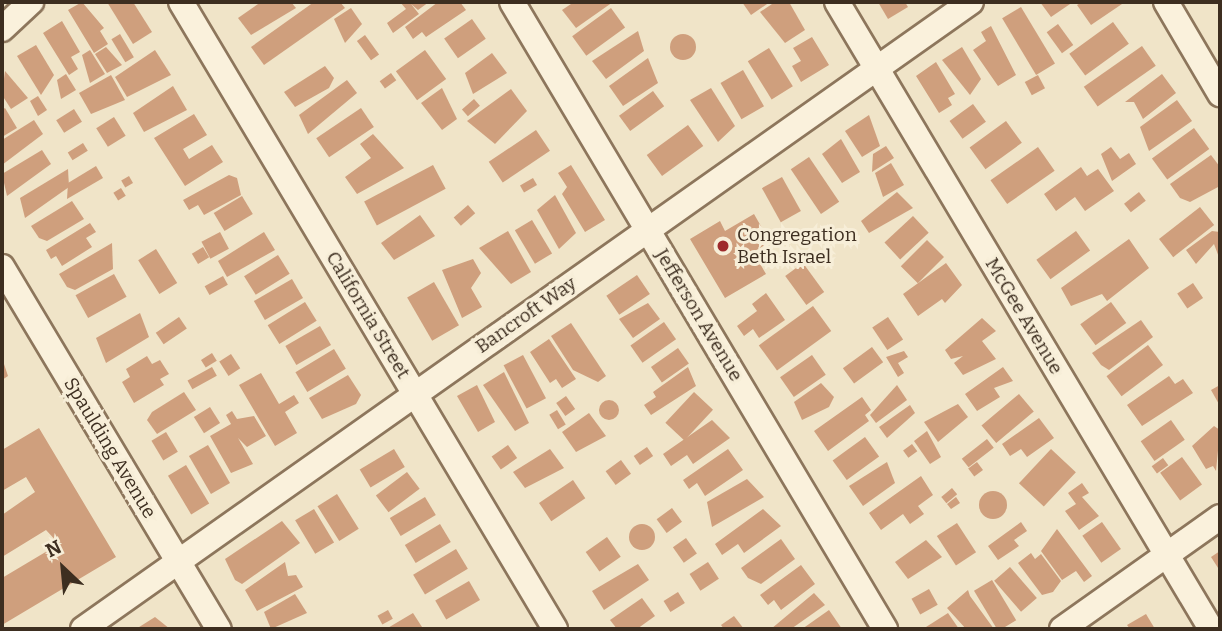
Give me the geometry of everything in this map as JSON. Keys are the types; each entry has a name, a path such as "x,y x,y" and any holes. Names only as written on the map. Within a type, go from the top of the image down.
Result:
{"street":[{"path":"2,29 31,2"},
{"name":"California Street","path":"181,2 555,629"},
{"name":"Jefferson Avenue","path":"512,2 885,629"},
{"name":"McGee Avenue","path":"838,2 1210,629"},
{"name":"Bancroft Way","path":"83,629 971,2"},
{"path":"1166,2 1220,94"},
{"name":"Spaulding Avenue","path":"2,267 219,629"},
{"path":"1062,629 1220,517"}],"building":[{"path":"82,2 104,28 100,31 108,44 94,53 68,10"},
{"path":"107,2 133,2 152,32 133,44"},
{"path":"261,2 291,2 296,8 251,35 238,18"},
{"path":"314,2 340,2 345,8 264,65 251,47"},
{"path":"400,2 429,2 418,10 411,4 419,14 393,33 387,23 406,9"},
{"path":"438,2 460,2 466,10 426,37 422,32 413,39 405,27"},
{"path":"574,2 613,2 576,28 562,10"},
{"path":"742,2 770,2 751,15"},
{"path":"775,2 789,2 805,30 785,43 760,12"},
{"path":"878,2 905,2 908,7 888,19"},
{"path":"1040,2 1073,2 1051,17"},
{"path":"1082,2 1122,4 1091,25 1077,5"},
{"path":"1021,7 1055,64 1036,75 1002,18"},
{"path":"351,8 362,24 345,43 334,19"},
{"path":"611,8 625,27 586,56 572,36"},
{"path":"472,19 486,39 458,58 444,39"},
{"path":"62,21 80,52 71,57 78,69 69,75 43,33"},
{"path":"1113,22 1129,44 1085,76 1069,54"},
{"path":"1058,24 1073,45 1062,53 1047,32"},
{"path":"991,26 1016,75 998,86 973,50 986,41 981,32"},
{"path":"638,31 644,51 606,79 592,61"},
{"path":"120,34 134,57 125,62 111,39"},
{"path":"683,34 692,38 696,47 692,56 683,60 674,56 670,47 674,38"},
{"path":"365,35 379,54 371,60 357,41"},
{"path":"812,37 829,65 801,82 792,66 801,61 793,48"},
{"path":"36,45 54,75 41,95 17,56"},
{"path":"1142,46 1156,66 1098,106 1084,87"},
{"path":"106,47 122,65 107,73 95,54"},
{"path":"962,47 981,79 970,95 942,60"},
{"path":"769,48 793,86 772,99 748,61"},
{"path":"90,50 105,74 90,83 82,55"},
{"path":"155,50 171,75 127,97 115,77"},
{"path":"425,50 446,79 417,100 396,71"},
{"path":"492,53 507,73 473,94 465,73"},
{"path":"648,58 658,83 623,106 609,86"},
{"path":"936,62 955,94 948,98 952,105 939,113 916,76"},
{"path":"325,66 334,78 329,88 295,107 284,92"},
{"path":"743,70 764,106 741,119 720,83"},
{"path":"5,71 28,98 11,109 2,95"},
{"path":"391,73 396,80 385,89 380,81"},
{"path":"66,74 76,90 61,99 57,80"},
{"path":"1162,74 1176,93 1143,119 1134,102 1125,102"},
{"path":"111,75 125,100 91,114 79,93"},
{"path":"1038,75 1045,88 1032,95 1025,82"},
{"path":"347,80 357,93 308,134 299,115"},
{"path":"173,86 187,110 144,132 133,113"},
{"path":"442,88 457,119 442,130 421,103"},
{"path":"711,88 735,126 718,142 690,100"},
{"path":"511,89 527,111 495,144 467,121"},
{"path":"653,91 664,106 630,131 619,116"},
{"path":"38,96 47,110 38,116 30,101"},
{"path":"474,99 480,106 468,116 462,109"},
{"path":"1177,100 1192,121 1149,151 1140,127"},
{"path":"973,104 986,122 962,139 950,121"},
{"path":"5,108 17,128 2,137 2,110"},
{"path":"361,108 374,127 329,157 316,138"},
{"path":"74,109 82,122 64,133 56,120"},
{"path":"194,114 207,135 183,149 189,159 212,145 223,162 185,186 154,138"},
{"path":"869,115 880,146 862,157 845,131"},
{"path":"114,117 126,136 108,147 96,128"},
{"path":"34,120 43,134 2,165 2,140"},
{"path":"1006,121 1022,143 985,169 970,147"},
{"path":"688,125 703,146 662,176 647,155"},
{"path":"1194,128 1209,149 1167,180 1152,159"},
{"path":"536,130 550,151 503,183 489,162"},
{"path":"373,134 404,168 357,194 345,177 371,158 360,144"},
{"path":"841,139 860,172 842,183 822,154"},
{"path":"83,143 88,151 73,160 68,153"},
{"path":"886,146 894,158 872,172 873,154"},
{"path":"1038,147 1055,171 1007,204 990,180"},
{"path":"1111,147 1120,159 1129,153 1136,164 1112,181 1101,154"},
{"path":"42,150 51,164 7,196 2,174"},
{"path":"1211,155 1220,167 1220,186 1190,202 1180,198 1170,184"},
{"path":"809,157 839,202 821,214 791,169"},
{"path":"891,163 904,185 883,197 875,173"},
{"path":"433,165 446,189 377,225 364,202"},
{"path":"571,165 605,220 585,232 562,194 567,187 558,173"},
{"path":"96,166 103,178 67,199 68,183"},
{"path":"1081,167 1087,176 1098,169 1114,191 1085,211 1075,197 1056,211 1044,194"},
{"path":"68,169 69,187 25,218 20,198"},
{"path":"229,175 237,178 241,195 204,215 198,205 189,210 183,200"},
{"path":"129,176 133,183 125,187 121,180"},
{"path":"782,177 801,211 781,222 762,188"},
{"path":"533,178 537,185 524,192 520,186"},
{"path":"121,188 126,196 118,200 113,193"},
{"path":"897,192 913,208 869,233 861,221"},
{"path":"1139,192 1146,201 1131,212 1124,204"},
{"path":"555,195 576,233 559,249 537,210"},
{"path":"242,196 253,214 225,231 214,213"},
{"path":"72,201 84,219 47,241 39,238 31,226"},
{"path":"468,205 475,213 461,226 454,217"},
{"path":"1200,207 1214,225 1173,257 1159,239"},
{"path":"754,214 770,242 753,252 766,274 725,298 690,239 720,221 725,231"},
{"path":"420,215 435,236 394,260 381,243"},
{"path":"913,216 929,233 900,259 884,243"},
{"path":"532,220 552,253 535,264 515,230"},
{"path":"90,223 96,232 86,238 92,247 62,266 56,256 51,259 46,250"},
{"path":"508,231 531,272 511,284 479,248"},
{"path":"1076,231 1090,250 1050,279 1036,260"},
{"path":"1212,231 1220,232 1220,260 1214,244 1196,264 1186,250"},
{"path":"220,232 229,249 210,259 201,242"},
{"path":"264,232 275,250 227,277 218,261"},
{"path":"1129,239 1149,268 1107,301 1102,294 1071,306 1061,288"},
{"path":"927,240 944,257 918,283 901,266"},
{"path":"112,243 113,269 75,290 67,287 59,274"},
{"path":"203,247 209,257 198,264 192,254"},
{"path":"156,249 177,283 159,294 138,260"},
{"path":"278,255 290,274 256,295 244,276"},
{"path":"473,259 481,273 471,288 482,307 462,318 442,270"},
{"path":"803,263 824,292 806,305 785,276"},
{"path":"946,263 962,285 945,303 942,299 918,316 903,294"},
{"path":"114,274 127,297 88,318 76,295"},
{"path":"637,275 650,294 619,315 606,296"},
{"path":"223,276 228,285 209,295 205,286"},
{"path":"292,279 303,298 265,320 254,301"},
{"path":"434,282 459,325 432,341 407,298"},
{"path":"1193,283 1203,298 1187,309 1177,294"},
{"path":"766,293 785,320 759,338 753,329 744,336 737,326 757,311 752,304"},
{"path":"305,302 317,321 279,344 268,325"},
{"path":"1111,302 1126,323 1096,345 1080,324"},
{"path":"648,303 660,319 633,338 619,319"},
{"path":"813,306 831,331 777,370 759,345"},
{"path":"140,313 149,337 106,363 96,338"},
{"path":"179,317 187,329 164,344 156,333"},
{"path":"888,317 903,339 887,350 872,328"},
{"path":"982,318 996,331 982,341 996,359 963,375 954,363 963,356 951,359 945,350"},
{"path":"1141,320 1153,337 1109,370 1101,365 1092,353"},
{"path":"664,322 676,339 642,363 630,346"},
{"path":"571,323 606,376 598,382 573,370 551,336"},
{"path":"320,326 331,345 296,365 285,346"},
{"path":"549,339 576,379 562,388 556,379 550,383 530,352"},
{"path":"1148,345 1163,365 1122,396 1106,376"},
{"path":"872,347 883,362 854,384 843,368"},
{"path":"678,348 689,364 662,382 651,367"},
{"path":"334,349 346,369 307,392 295,372"},
{"path":"904,351 908,357 898,363 904,373 898,377 886,357"},
{"path":"212,353 217,361 206,368 201,360"},
{"path":"231,354 240,368 229,376 219,362"},
{"path":"523,355 546,398 527,409 504,365"},
{"path":"812,355 826,375 794,397 780,377"},
{"path":"147,356 152,364 160,360 169,374 160,379 164,385 134,403 122,382 130,377 126,369"},
{"path":"2,358 8,376 2,380"},
{"path":"212,367 217,376 192,389 188,381"},
{"path":"688,367 696,386 651,415 644,405 656,397 653,392"},
{"path":"1003,367 1013,381 994,388 1000,397 977,411 965,394"},
{"path":"504,372 529,423 515,431 483,385"},
{"path":"261,373 279,404 294,395 299,403 285,412 297,433 275,446 239,385"},
{"path":"348,375 361,395 356,404 322,419 309,398"},
{"path":"1169,376 1175,384 1183,379 1193,393 1142,426 1127,405"},
{"path":"821,383 834,397 829,407 802,420 794,402"},
{"path":"477,385 495,422 478,432 457,396"},
{"path":"897,385 907,400 876,423 870,415"},
{"path":"1220,385 1220,406 1211,390"},
{"path":"184,392 196,410 157,434 147,420 152,412"},
{"path":"694,392 713,410 684,440 665,423"},
{"path":"1019,394 1034,412 996,443 981,425"},
{"path":"566,396 575,409 565,416 556,403"},
{"path":"862,397 871,410 865,415 869,421 828,451 814,431"},
{"path":"609,400 616,403 619,410 616,417 609,420 602,417 599,410 602,403"},
{"path":"958,404 968,417 938,442 924,422"},
{"path":"910,405 915,413 887,438 879,427"},
{"path":"210,407 220,423 204,433 194,417"},
{"path":"557,410 566,425 558,429 549,415"},
{"path":"232,411 237,419 254,416 266,436 247,447 238,438 253,464 231,473 210,436 231,424 226,415"},
{"path":"589,413 606,436 576,452 562,432"},
{"path":"1039,418 1054,438 1027,457 1021,449 1010,456 1002,444"},
{"path":"712,420 730,438 693,464 687,455 671,466 663,454"},
{"path":"1171,420 1185,440 1154,461 1141,441"},
{"path":"1214,426 1220,430 1216,471 1213,466 1206,469 1192,446"},
{"path":"39,428 116,557 2,625 2,578 59,544 46,530 2,557 2,515 35,492 26,477 2,491 2,450"},
{"path":"927,431 941,457 930,464 914,441"},
{"path":"166,432 178,452 163,460 151,441"},
{"path":"865,437 879,456 847,480 833,461"},
{"path":"987,439 994,448 969,467 962,459"},
{"path":"912,444 917,451 908,458 903,450"},
{"path":"208,445 230,483 211,494 189,456"},
{"path":"508,445 517,458 501,470 492,456"},
{"path":"647,447 653,456 640,465 634,456"},
{"path":"394,449 405,467 371,488 360,470"},
{"path":"550,449 564,468 525,488 513,472"},
{"path":"728,449 743,470 705,496 697,483 689,489 683,480"},
{"path":"1051,449 1076,472 1044,507 1019,483"},
{"path":"1182,457 1202,485 1180,500 1160,473"},
{"path":"1163,458 1168,465 1157,474 1152,466"},
{"path":"621,460 631,474 616,485 606,471"},
{"path":"887,462 895,483 863,506 849,486"},
{"path":"977,462 983,470 974,477 968,469"},
{"path":"186,465 209,504 191,514 168,476"},
{"path":"407,472 420,489 388,512 376,495"},
{"path":"921,476 933,495 918,506 924,514 910,524 903,514 881,530 869,513"},
{"path":"747,479 764,497 712,527 707,502"},
{"path":"573,480 585,498 551,521 539,503"},
{"path":"1082,483 1089,493 1082,497 1099,516 1079,530 1065,511 1076,504 1068,493"},
{"path":"952,488 957,494 946,503 941,497"},
{"path":"993,491 1003,495 1007,505 1003,515 993,519 983,515 979,505 983,495"},
{"path":"337,494 359,529 339,541 317,506"},
{"path":"425,497 436,515 401,536 390,518"},
{"path":"956,497 960,503 951,509 947,504"},
{"path":"672,508 682,522 667,533 657,519"},
{"path":"314,509 334,542 315,554 295,520"},
{"path":"763,509 781,526 744,553 738,544 722,555 715,544"},
{"path":"282,521 300,543 242,584 235,580 225,559"},
{"path":"1021,522 1027,531 1014,540 1019,546 998,560 988,546"},
{"path":"1102,522 1121,549 1101,563 1082,536"},
{"path":"957,523 976,552 956,565 937,536"},
{"path":"440,524 451,542 416,563 405,545"},
{"path":"642,524 651,528 655,537 651,546 642,550 633,546 629,537 633,528"},
{"path":"1057,529 1092,576 1084,582 1076,571 1062,580 1041,551"},
{"path":"607,537 621,557 599,572 586,552"},
{"path":"686,538 697,554 684,563 673,547"},
{"path":"781,539 795,559 761,584 748,578 741,568"},
{"path":"926,540 942,557 908,579 895,562"},
{"path":"456,549 468,569 425,594 413,575"},
{"path":"1220,551 1220,571 1211,557"},
{"path":"1031,553 1035,559 1041,554 1061,581 1053,592 1042,595 1018,563"},
{"path":"285,562 288,576 296,575 303,587 257,611 245,590"},
{"path":"708,562 719,579 700,591 690,574"},
{"path":"638,564 649,580 604,610 592,591"},
{"path":"801,565 815,584 781,610 774,600 768,605 760,595"},
{"path":"1010,567 1037,598 1021,612 994,581"},
{"path":"992,580 1016,620 997,629 974,591"},
{"path":"469,581 480,600 446,620 435,600"},
{"path":"929,589 938,605 920,614 912,599"},
{"path":"968,590 994,629 966,629 947,608"},
{"path":"678,592 685,603 670,612 664,601"},
{"path":"814,593 825,605 791,629 771,629"},
{"path":"295,594 307,613 271,629 264,612"},
{"path":"642,598 655,616 637,629 617,629 610,620"},
{"path":"388,610 393,619 382,625 378,616"},
{"path":"829,610 842,629 802,629"},
{"path":"413,613 422,627 386,629"},
{"path":"948,613 959,629 926,627"},
{"path":"1146,614 1155,629 1130,629 1127,625"},
{"path":"734,616 744,629 724,629 721,625"},
{"path":"155,617 170,629 136,629"}],"place":[{"name":"Congregation Beth Israel","path":"723,246"}]}
